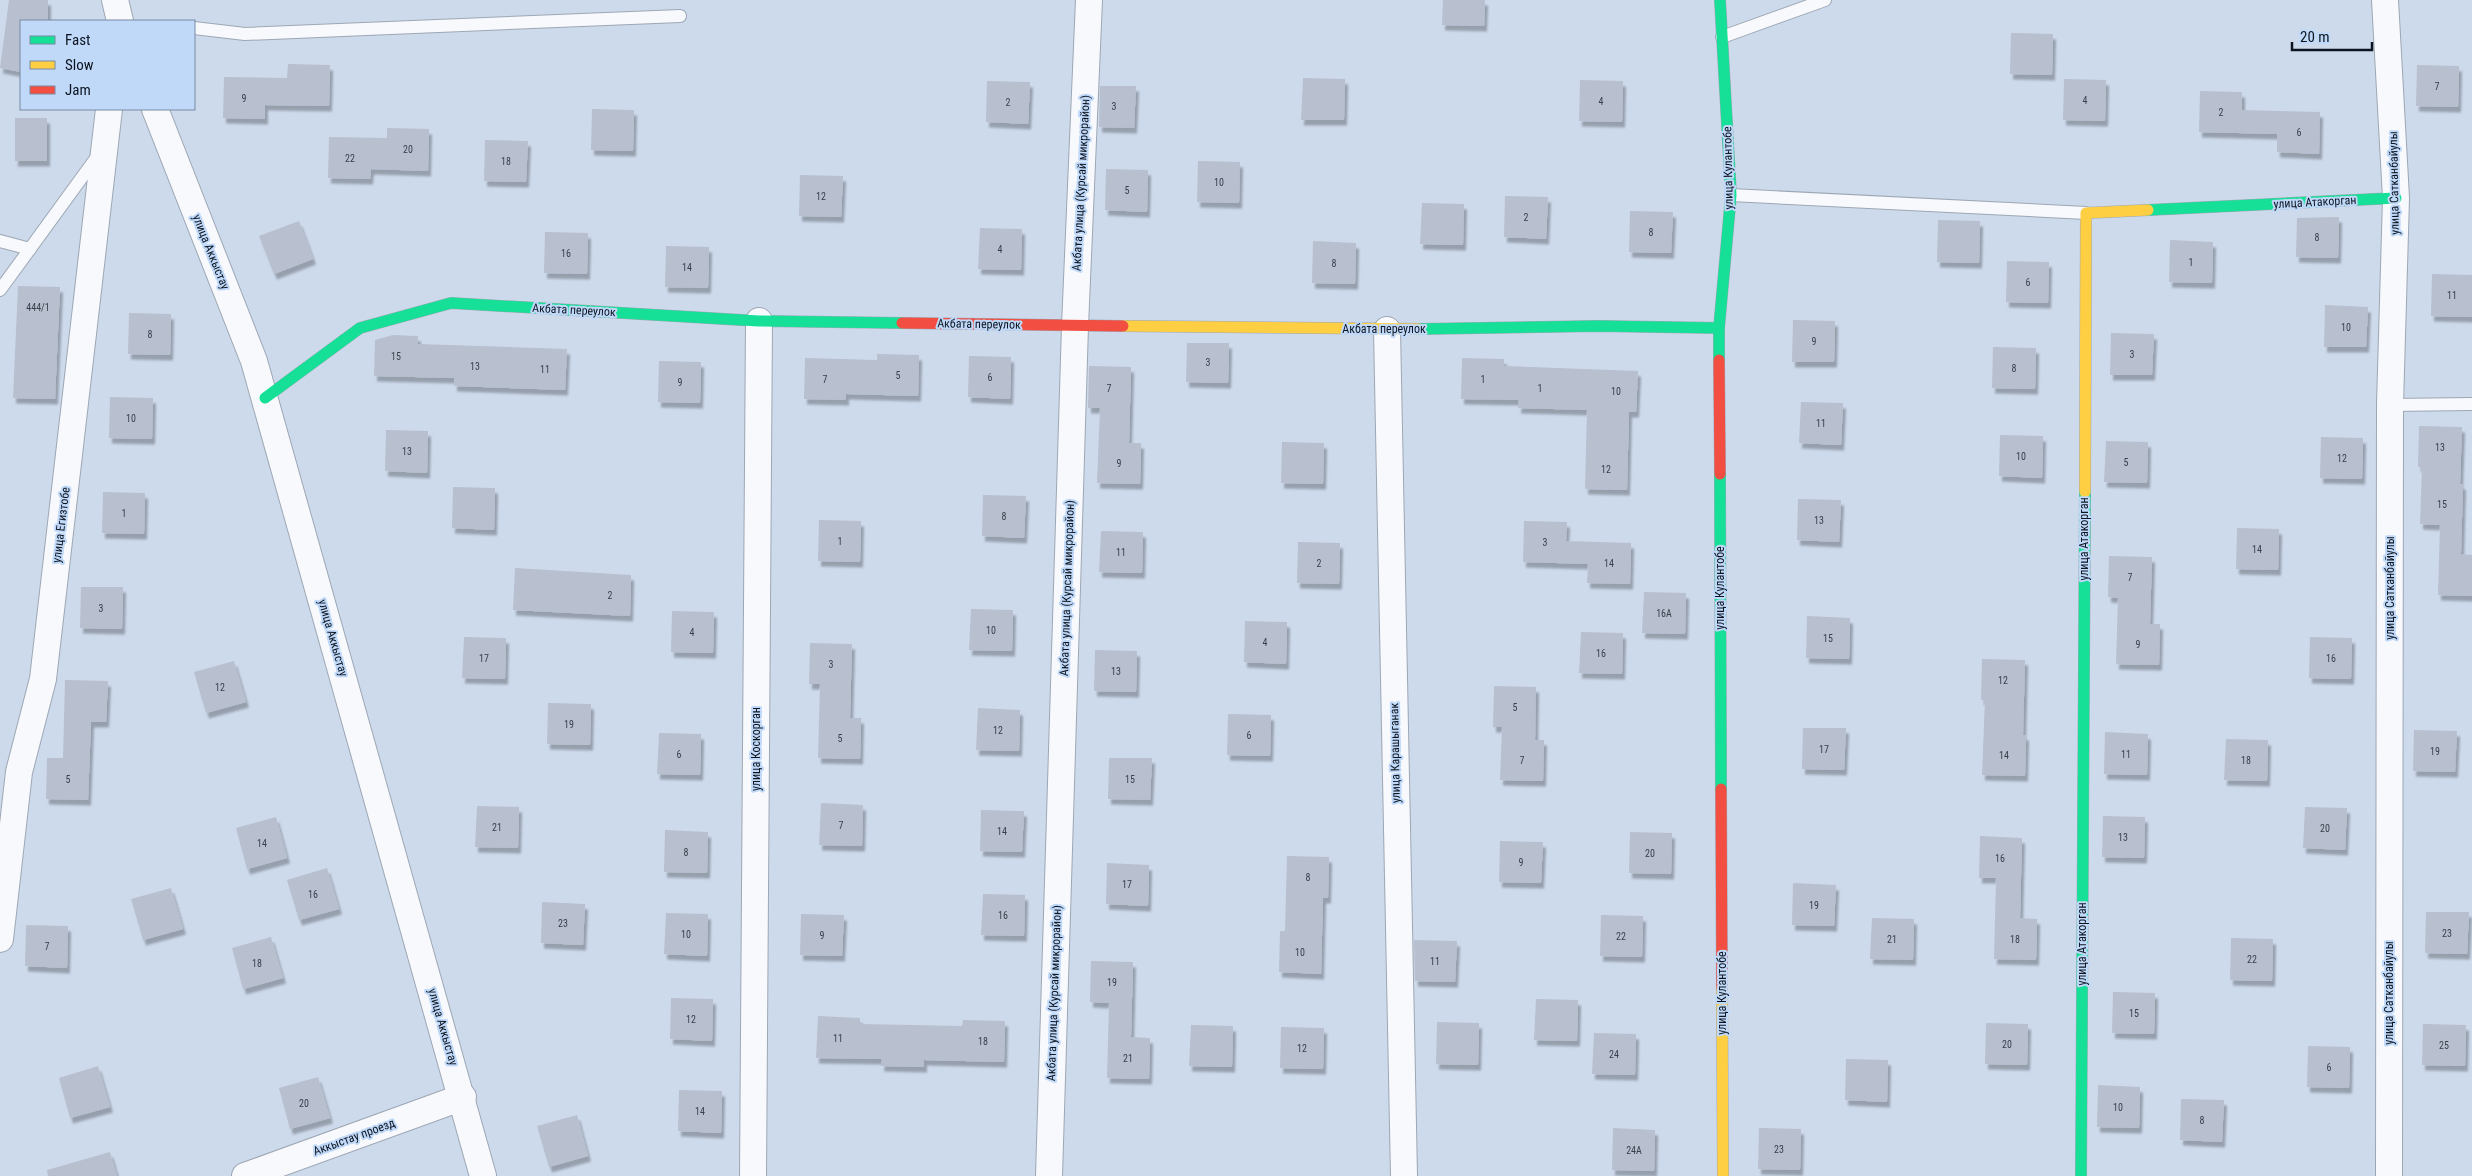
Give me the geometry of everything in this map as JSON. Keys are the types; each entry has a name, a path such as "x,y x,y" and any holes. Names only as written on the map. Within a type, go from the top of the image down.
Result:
{"street":[{"name":"Акбата улица (Курсай микрорайон)","path":"1049,1176 1074,326 1089,0"},
{"name":"улица Кулантобе","path":"1720,0 1731,195 1719,328 1723,1176"},
{"name":"улица Сатканбайулы","path":"2385,0 2396,198 2390,405 2389,1176"},
{"name":"улица Егизтобе","path":"0,939 19,772 43,679 109,110"},
{"name":"улица Аккыстау","path":"155,110 254,361 463,1098 483,1176"},
{"name":"улица Атакорган","path":"2081,1176 2086,213 2396,198"},
{"name":"Акбата переулок","path":"265,398 360,328 451,303 759,321 1386,330 1598,326 1719,328"},
{"name":"улица Коскорган","path":"753,1176 759,321"},
{"name":"улица Карашыганак","path":"1386,330 1404,1176"},
{"name":"Аккыстау проезд","path":"245,1176 463,1098"}],"lane":[{"path":"1722,37 1825,0"},
{"path":"195,28 246,34 680,16"},
{"path":"0,290 105,146"},
{"path":"1731,195 2086,213"},
{"path":"0,241 30,249"},
{"path":"2390,405 2472,404"}],"building":[{"path":"9,0 48,0 48,20 20,20 20,72 0,68"},
{"path":"1443,0 1485,0 1484,26 1442,25"},
{"path":"2011,33 2053,34 2052,75 2010,74"},
{"path":"288,64 330,65 329,106 265,105 265,119 223,118 224,77 287,78"},
{"path":"2417,65 2459,66 2458,107 2416,106"},
{"path":"1303,78 1345,79 1344,120 1301,120"},
{"path":"2064,79 2106,80 2105,121 2063,120"},
{"path":"1580,80 1623,81 1622,122 1579,121"},
{"path":"987,81 1030,82 1028,124 986,122"},
{"path":"1100,86 1136,86 1134,128 1099,127"},
{"path":"2200,91 2242,92 2242,110 2320,112 2319,154 2277,152 2277,134 2199,132"},
{"path":"592,109 634,110 633,151 591,150"},
{"path":"15,118 47,118 47,161 15,161"},
{"path":"387,128 429,129 428,171 371,169 370,179 328,178 329,137 387,138"},
{"path":"485,140 528,141 526,182 484,181"},
{"path":"1198,161 1240,162 1239,203 1197,202"},
{"path":"1106,169 1148,170 1147,212 1105,210"},
{"path":"800,175 843,176 841,217 799,216"},
{"path":"1505,196 1548,197 1546,239 1504,237"},
{"path":"1422,203 1464,204 1463,245 1420,244"},
{"path":"1630,211 1673,212 1671,253 1629,252"},
{"path":"2339,217 2338,258 2296,257 2297,218"},
{"path":"1938,220 1980,221 1979,263 1937,262"},
{"path":"299,221 313,259 274,274 259,236"},
{"path":"980,228 1022,229 1021,270 978,269"},
{"path":"545,232 588,233 587,274 544,273"},
{"path":"2170,240 2213,242 2212,283 2169,282"},
{"path":"1313,241 1356,243 1355,284 1312,283"},
{"path":"666,246 709,247 708,288 665,287"},
{"path":"2007,261 2049,262 2048,303 2006,302"},
{"path":"2432,274 2472,275 2472,317 2431,316"},
{"path":"18,286 60,287 55,399 13,398"},
{"path":"2325,305 2368,307 2366,347 2324,347"},
{"path":"129,313 171,314 170,355 128,354"},
{"path":"1793,320 1835,321 1834,362 1792,362"},
{"path":"2111,333 2154,334 2152,375 2110,375"},
{"path":"393,335 418,336 418,344 567,349 565,390 454,386 454,378 374,376 375,340"},
{"path":"1187,343 1229,343 1228,383 1186,382"},
{"path":"1993,347 2036,348 2035,389 1992,388"},
{"path":"877,354 919,355 918,396 846,394 846,400 804,399 805,358 877,360"},
{"path":"969,356 1011,357 1010,399 968,397"},
{"path":"1462,358 1504,359 1504,366 1638,371 1636,412 1629,412 1627,490 1585,489 1587,410 1518,408 1519,400 1461,399"},
{"path":"659,361 701,362 700,403 658,402"},
{"path":"1089,366 1131,367 1129,443 1141,443 1140,484 1097,483 1100,408 1088,408"},
{"path":"110,397 153,398 152,439 109,438"},
{"path":"1801,402 1843,403 1841,445 1799,443"},
{"path":"2419,426 2462,427 2460,484 2463,484 2461,554 2472,555 2472,596 2438,595 2440,525 2420,524 2422,467 2418,467"},
{"path":"386,430 428,431 427,473 385,471"},
{"path":"2000,435 2043,436 2042,478 1999,476"},
{"path":"2321,437 2363,438 2362,479 2320,478"},
{"path":"2106,441 2148,442 2147,483 2104,482"},
{"path":"1282,442 1324,443 1323,484 1281,483"},
{"path":"453,487 495,488 494,530 452,528"},
{"path":"103,492 145,493 144,534 102,533"},
{"path":"983,495 1026,496 1024,538 982,536"},
{"path":"1798,499 1841,500 1839,542 1797,540"},
{"path":"819,520 861,521 860,562 818,561"},
{"path":"1524,521 1567,522 1566,541 1631,543 1630,584 1587,583 1588,564 1523,562"},
{"path":"2237,528 2279,529 2278,570 2236,569"},
{"path":"1101,531 1143,532 1142,573 1099,572"},
{"path":"1298,542 1340,543 1339,584 1297,583"},
{"path":"2109,556 2152,557 2150,624 2160,624 2159,665 2116,664 2118,598 2108,597"},
{"path":"515,568 631,575 630,616 513,610"},
{"path":"81,587 123,587 122,629 80,628"},
{"path":"1644,592 1686,593 1685,634 1642,633"},
{"path":"971,609 1013,610 1012,651 969,650"},
{"path":"672,611 714,612 713,653 671,652"},
{"path":"1807,616 1850,618 1849,659 1806,658"},
{"path":"1245,621 1287,622 1286,664 1244,662"},
{"path":"1581,632 1623,633 1622,674 1579,673"},
{"path":"464,637 506,638 505,679 462,678"},
{"path":"2310,637 2352,638 2351,679 2309,678"},
{"path":"810,643 852,644 850,718 861,718 860,759 818,758 820,684 809,684"},
{"path":"1095,650 1137,651 1136,692 1094,691"},
{"path":"1982,659 2025,660 2023,735 2026,735 2025,776 1982,775 1985,700 1981,700"},
{"path":"234,661 246,702 206,713 194,672"},
{"path":"65,680 108,681 106,722 91,722 88,800 46,799 47,758 63,758"},
{"path":"1494,686 1536,687 1535,740 1544,740 1543,781 1500,780 1502,727 1493,727"},
{"path":"548,703 591,704 590,745 547,744"},
{"path":"978,708 1020,710 1019,751 976,750"},
{"path":"1228,714 1271,715 1270,756 1227,755"},
{"path":"1803,728 1846,728 1844,770 1802,769"},
{"path":"2414,730 2457,731 2455,772 2413,771"},
{"path":"2105,732 2148,734 2147,775 2104,774"},
{"path":"659,733 701,734 700,775 657,774"},
{"path":"2226,739 2268,740 2267,781 2224,780"},
{"path":"1109,758 1152,758 1150,800 1108,799"},
{"path":"821,803 863,805 862,846 819,845"},
{"path":"477,806 519,807 518,848 475,847"},
{"path":"2305,807 2347,808 2345,850 2303,848"},
{"path":"981,810 1024,811 1022,852 980,851"},
{"path":"2103,816 2145,817 2144,858 2102,857"},
{"path":"276,817 287,858 247,869 236,828"},
{"path":"665,830 708,832 707,873 664,872"},
{"path":"1630,832 1672,833 1671,874 1629,873"},
{"path":"1980,836 2022,838 2020,918 2037,919 2036,960 1994,959 1996,878 1979,878"},
{"path":"1500,841 1543,842 1541,883 1499,882"},
{"path":"1287,856 1329,857 1328,898 1323,898 1321,974 1279,972 1280,931 1285,931"},
{"path":"1107,863 1149,865 1148,906 1106,904"},
{"path":"327,868 339,909 299,920 287,880"},
{"path":"1793,883 1836,885 1834,926 1792,925"},
{"path":"171,888 183,929 143,940 131,899"},
{"path":"983,894 1025,895 1024,936 981,935"},
{"path":"542,902 585,904 583,945 541,943"},
{"path":"2426,912 2469,912 2467,954 2425,953"},
{"path":"666,913 708,914 707,956 664,954"},
{"path":"801,914 844,915 842,956 800,955"},
{"path":"1601,915 1643,916 1642,957 1600,956"},
{"path":"1872,918 1914,919 1913,960 1870,959"},
{"path":"26,925 68,926 67,968 25,966"},
{"path":"271,937 283,978 243,989 232,948"},
{"path":"2231,938 2273,939 2272,981 2230,980"},
{"path":"1414,940 1457,941 1455,982 1415,981"},
{"path":"1091,961 1133,962 1131,1037 1150,1038 1149,1079 1107,1078 1109,1003 1090,1002"},
{"path":"2113,992 2155,993 2154,1034 2112,1033"},
{"path":"671,998 713,999 712,1041 670,1039"},
{"path":"1536,999 1578,1000 1577,1041 1534,1040"},
{"path":"818,1016 860,1018 860,1024 962,1026 963,1020 1005,1021 1004,1062 924,1060 924,1067 881,1066 882,1059 816,1058"},
{"path":"1437,1022 1479,1023 1478,1065 1436,1064"},
{"path":"1986,1023 2028,1024 2027,1065 1985,1064"},
{"path":"2423,1024 2466,1025 2465,1066 2422,1065"},
{"path":"1191,1025 1233,1026 1232,1067 1189,1066"},
{"path":"1281,1027 1324,1028 1323,1069 1280,1068"},
{"path":"1594,1033 1636,1034 1635,1075 1592,1074"},
{"path":"2308,1046 2350,1047 2349,1088 2307,1087"},
{"path":"1846,1059 1888,1060 1887,1102 1845,1100"},
{"path":"98,1066 110,1107 70,1118 59,1078"},
{"path":"318,1077 330,1118 290,1129 279,1088"},
{"path":"2098,1085 2140,1087 2139,1128 2097,1127"},
{"path":"679,1090 722,1091 721,1133 678,1131"},
{"path":"2181,1099 2224,1100 2222,1142 2180,1140"},
{"path":"577,1115 588,1156 549,1167 537,1126"},
{"path":"1613,1128 1655,1130 1654,1171 1612,1170"},
{"path":"1759,1128 1801,1129 1800,1170 1758,1169"},
{"path":"110,1152 117,1176 48,1176 47,1170"}],"traffic: fast":[{"path":"1719,360 1719,328 1731,195 1720,0"},
{"path":"2148,210 2396,198"},
{"path":"265,398 360,328 451,303 759,321 902,323"},
{"path":"1419,329 1598,326 1719,328"},
{"path":"1720,474 1721,789"},
{"path":"2081,1176 2085,492"}],"traffic: slow":[{"path":"2085,492 2086,213 2148,210"},
{"path":"1123,326 1419,329"},
{"path":"1722,988 1723,1176"}],"traffic: jam":[{"path":"902,323 1123,326"},
{"path":"1719,360 1720,474"},
{"path":"1721,789 1722,988"}]}
